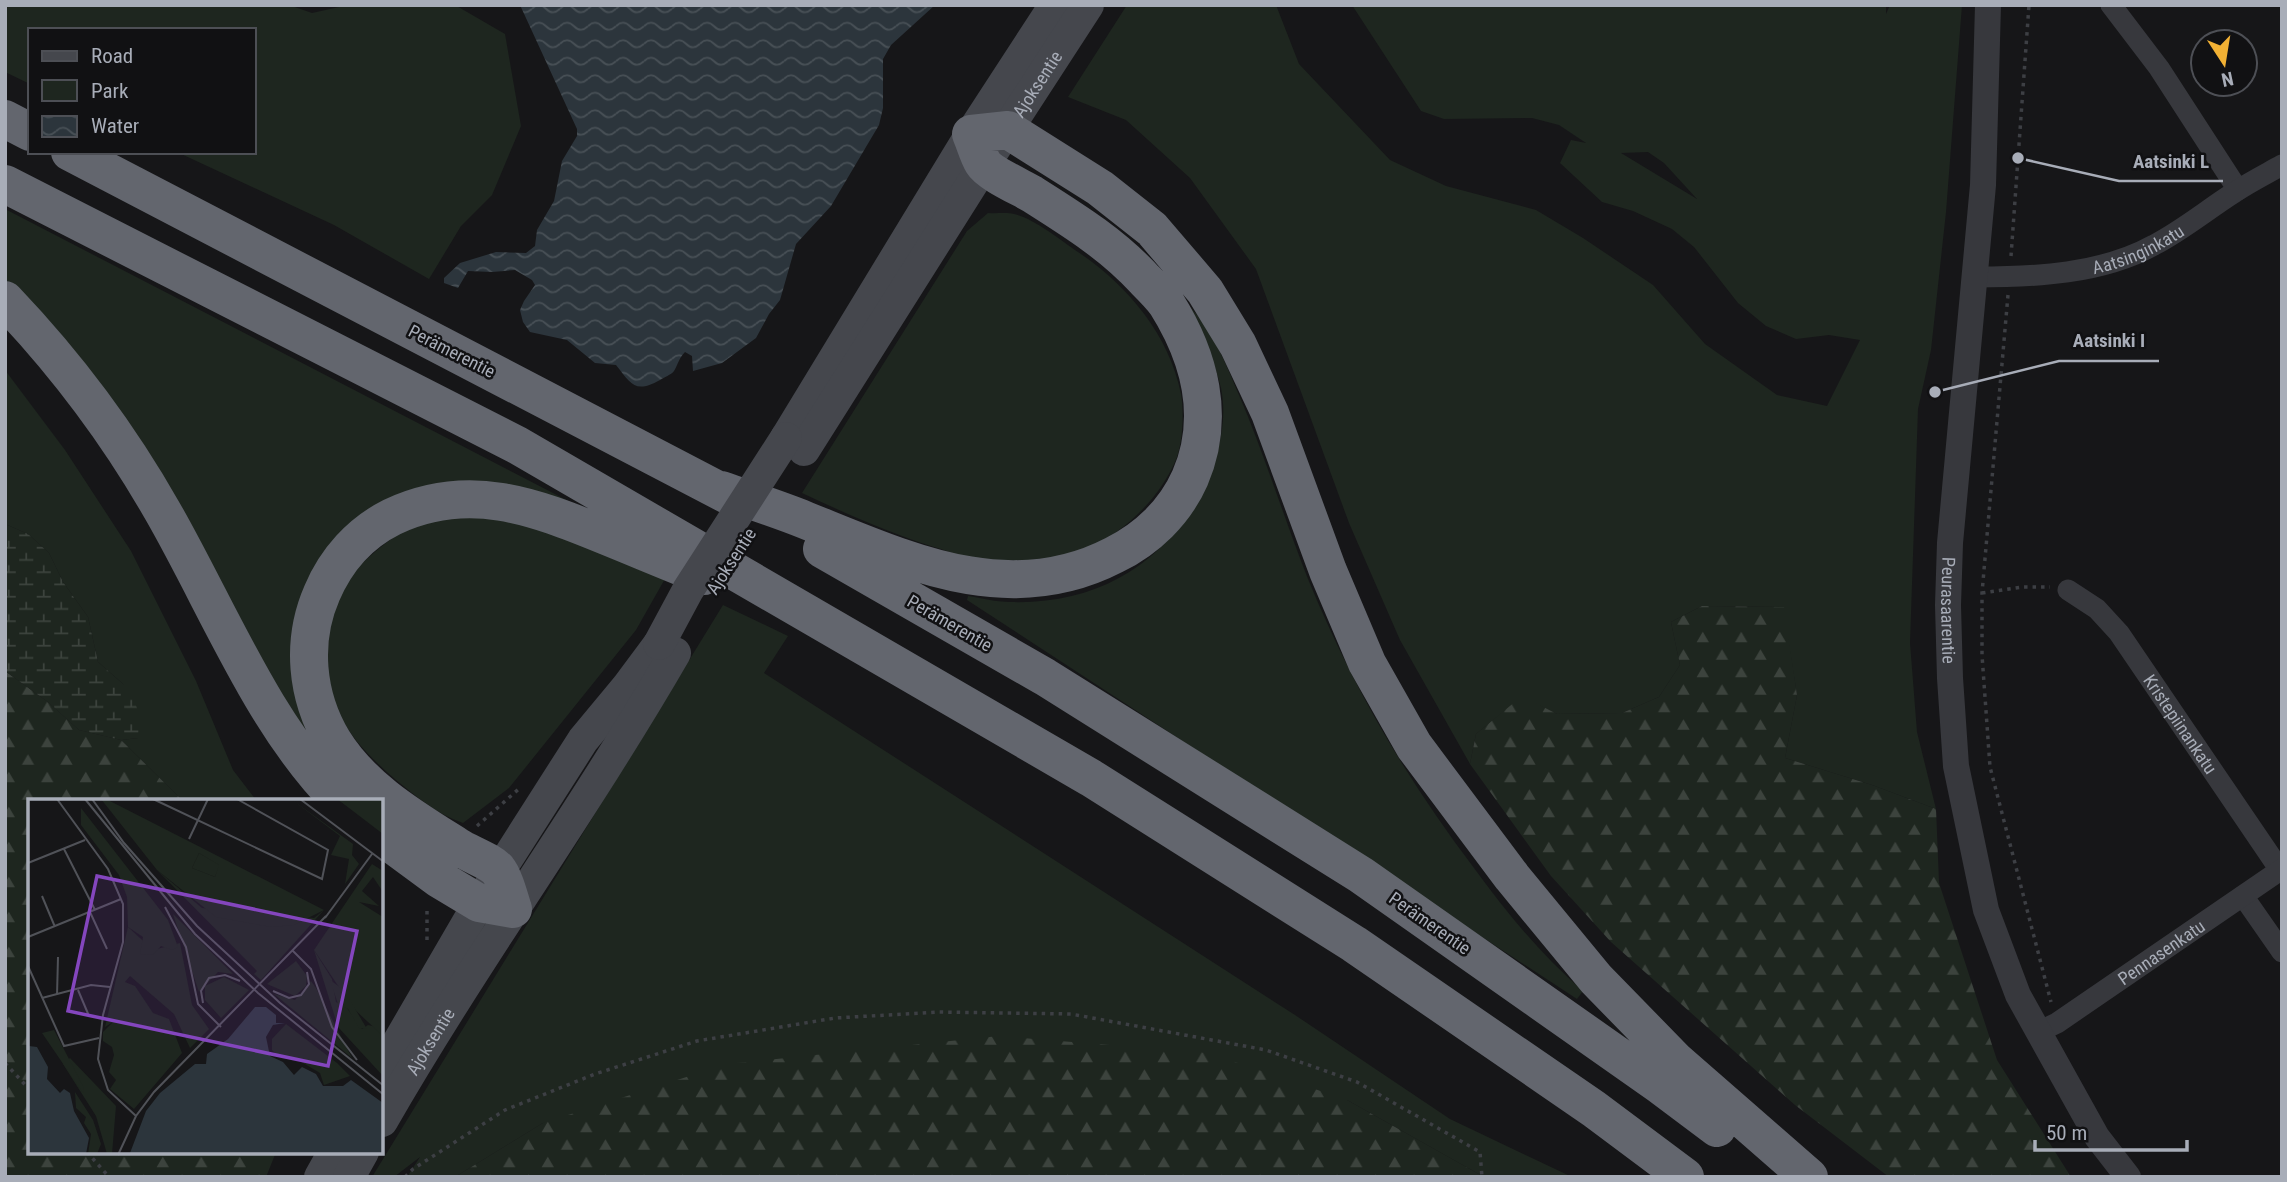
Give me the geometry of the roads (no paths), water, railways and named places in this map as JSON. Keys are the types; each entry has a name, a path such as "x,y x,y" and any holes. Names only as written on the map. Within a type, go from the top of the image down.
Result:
{"highway":[{"path":"5,119 28,131"},
{"path":"721,490 919,565 959,575 996,579 1068,573 1102,561 1133,545 1178,502 1199,456 1203,432 1204,405 1192,352 1165,302 1123,256 988,143"},
{"path":"988,143 1100,188 1152,229 1205,291 1238,345 1270,412 1328,571 1367,663 1414,746 1512,877 1596,979 1675,1060 1809,1177"},
{"name":"Perämerentie","path":"74,154 721,490 1045,677 1361,874 1661,1086 1779,1177"},
{"path":"5,184 517,445 1091,778 1342,936 1594,1108 1685,1177"},
{"path":"5,300 35,332 110,427 162,510 270,709 320,781 338,799"},
{"path":"383,838 439,879 496,906 499,870 458,847 381,796 357,772 334,742 313,692 308,654 309,638 317,604 337,565 353,544 381,523 415,507 454,499 497,500 548,512 842,633"}],"main road":[{"name":"Ajoksentie","path":"988,143 1055,5"},
{"name":"Ajoksentie","path":"499,870 583,740 627,687 667,648 707,598 795,444 988,143 1088,5"},
{"name":"Ajoksentie","path":"383,1069 496,906 589,795 667,648"},
{"name":"Ajoksentie","path":"383,1119 430,1036 496,906"},
{"path":"320,1177 333,1154"},
{"path":"349,1177 362,1154"}],"street":[{"name":"Peurasaarentie","path":"1988,5 1983,185 1950,543 1948,605 1956,766 1986,909 2018,995 2048,1027 2097,1136 2128,1177"},
{"path":"2111,5 2159,68 2238,190"},
{"name":"Aatsinginkatu","path":"1976,277 2010,277 2094,267 2137,254 2282,165"},
{"name":"Kristepiinankatu","path":"2068,590 2096,609 2119,633 2281,869"},
{"name":"Pennasenkatu","path":"2048,1027 2281,869"},
{"path":"2243,896 2282,952"}],"water":[{"path":"520,5 935,5 891,45 883,59 883,108 879,125 831,206 796,244 780,300 756,338 722,363 693,371 692,356 685,352 671,374 652,384 639,386 630,382 616,365 595,363 567,340 530,332 523,322 520,310 535,285 532,280 515,270 468,271 458,288 444,283 444,278 460,263 496,252 526,253 535,246 537,230 554,201 562,161 577,136 577,129"}],"place":[{"name":"Aatsinki L","path":"2018,158"},
{"name":"Aatsinki I","path":"1935,392"}]}
